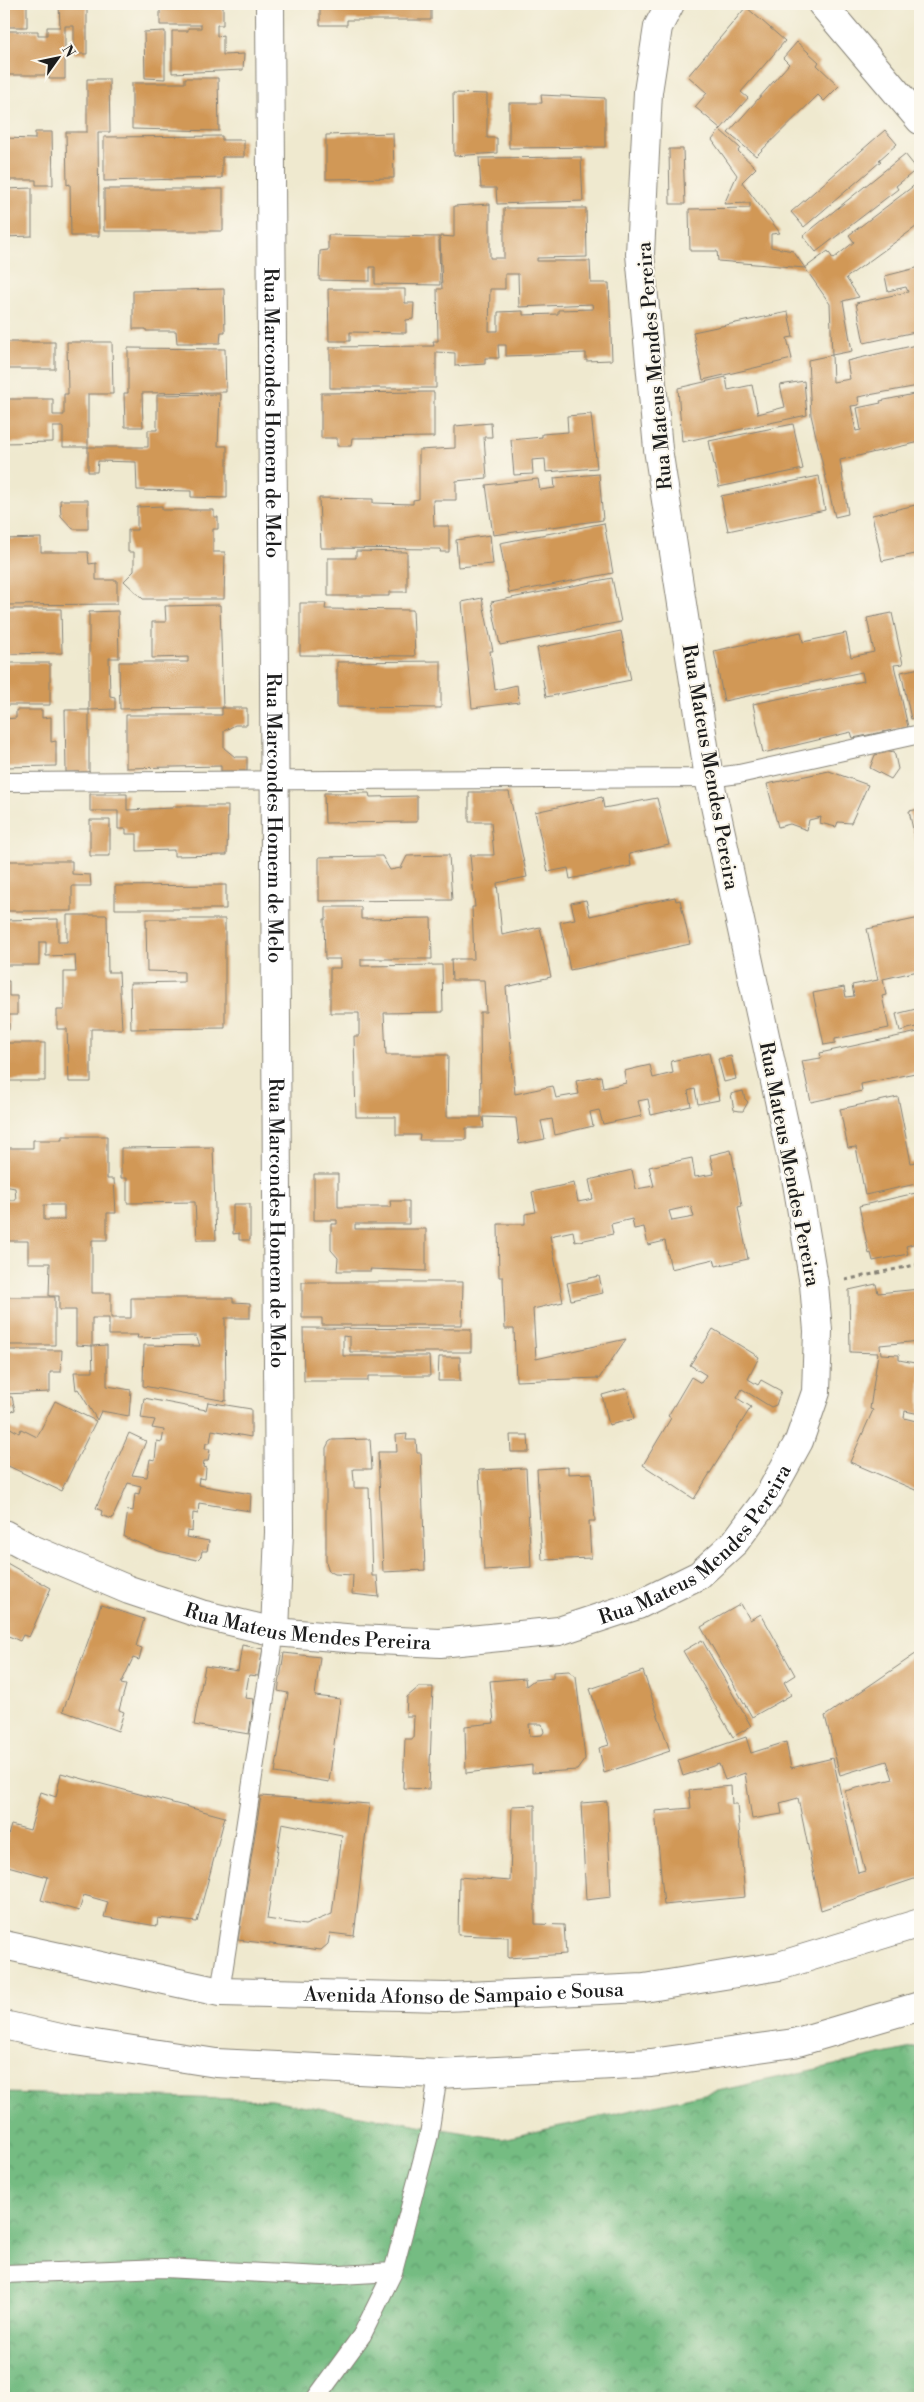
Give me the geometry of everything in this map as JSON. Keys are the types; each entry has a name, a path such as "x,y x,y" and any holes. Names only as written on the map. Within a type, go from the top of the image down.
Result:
{"street":[{"name":"Rua Marcondes Homem de Melo","path":"270,4 279,1532 275,1632"},
{"name":"Rua Mateus Mendes Pereira","path":"4,1534 32,1549 129,1590 201,1614 275,1632 440,1643 559,1631 638,1605 699,1575 735,1542 767,1499 800,1441 816,1392 818,1331 814,1284 797,1183 709,778 658,449 640,254 648,92 658,27 670,4"},
{"path":"822,4 920,120"},
{"name":"Avenida Afonso de Sampaio e Sousa","path":"4,1945 220,1992 446,1998 644,1988 779,1966 920,1923"},
{"path":"4,2026 69,2040 216,2063 438,2074 651,2063 784,2044 920,2006"}],"lane":[{"path":"4,782 709,778 739,774 920,734"},
{"path":"220,1992 275,1632"},
{"path":"316,2398 362,2335 393,2272 429,2135 438,2074"},
{"path":"4,2274 164,2268 323,2276 393,2272"}],"path":[{"path":"814,1284 852,1279 920,1264"}],"green space":[{"path":"920,2046 920,2398 4,2398 4,2093 271,2100 502,2139"}],"building":[{"path":"4,4 27,4 27,27 4,27"},
{"path":"59,4 87,4 87,54 74,54 74,26 65,26 65,79 49,79 49,75 4,75 4,31 38,31 38,35 47,35 47,27 60,27"},
{"path":"160,4 223,4 223,25 217,25 217,36 223,35 223,55 244,54 243,70 172,73 172,31 188,31 188,28 201,28 201,25 160,25"},
{"path":"320,4 431,4 431,20 347,20 347,25 320,25"},
{"path":"746,7 785,41 741,92 748,98 721,129 695,107 707,93 688,76"},
{"path":"165,31 165,79 145,78 144,32"},
{"path":"797,42 819,62 817,65 839,86 824,101 818,95 756,156 728,133 789,64 783,58"},
{"path":"185,78 218,78 219,131 132,129 132,83 185,83"},
{"path":"87,79 109,79 110,132 98,132 99,236 71,236 70,184 67,185 66,132 87,132"},
{"path":"453,93 487,94 487,138 497,138 497,153 454,156"},
{"path":"541,95 605,98 605,147 509,148 509,103 542,103"},
{"path":"720,130 740,148 738,151 756,168 742,182 780,233 771,234 771,247 793,251 805,268 718,261 717,251 690,251 689,209 750,208 750,203 724,204 737,175 712,140"},
{"path":"885,130 897,144 879,160 881,161 804,227 791,212"},
{"path":"35,132 52,132 53,185 36,185 36,180 4,180 4,138 35,139"},
{"path":"393,133 394,178 326,179 326,135"},
{"path":"222,136 222,140 244,140 244,157 222,157 222,178 104,181 104,137"},
{"path":"669,149 683,149 685,204 670,204"},
{"path":"905,154 917,169 896,186 898,189 816,252 803,236"},
{"path":"581,157 583,201 497,204 496,188 481,188 479,158"},
{"path":"920,181 920,224 846,278 859,297 843,301 852,351 832,355 830,304 805,268 828,251 833,259 854,242 849,235"},
{"path":"32,188 32,236 4,237 4,189"},
{"path":"104,189 223,189 223,231 104,231"},
{"path":"490,204 490,258 504,258 504,208 586,208 587,257 537,258 537,261 590,261 591,283 609,283 612,360 586,361 586,353 506,356 506,345 498,345 499,358 485,358 485,364 455,366 455,353 436,352 436,388 330,388 330,347 434,346 433,341 438,341 437,289 442,289 440,236 454,237 454,206","holes":["505,274 518,274 519,307 592,304 593,309 558,310 558,314 523,315 523,311 498,312 498,331 489,331 490,289 505,289"]},
{"path":"328,235 439,237 440,285 375,284 375,267 370,267 370,281 319,280 320,251 328,250"},
{"path":"920,267 920,336 917,337 915,332 864,343 856,303 908,292 906,287 888,291 885,276"},
{"path":"224,289 225,332 221,332 220,343 177,343 176,331 133,329 133,291"},
{"path":"328,289 405,289 405,303 414,303 413,319 406,320 406,333 350,332 350,341 329,341"},
{"path":"788,312 793,337 787,338 792,359 703,380 693,332"},
{"path":"4,342 55,342 55,369 4,369"},
{"path":"67,342 112,342 113,394 88,394 88,447 63,447 63,427 53,427 53,442 4,443 4,399 53,399 53,415 64,415 64,394 68,394"},
{"path":"920,344 920,442 840,460 848,514 835,517 811,415 808,360 832,355 833,382 850,379 847,361","holes":["918,386 919,393 857,408 861,430 856,431 851,406 859,405 858,397"]},
{"path":"128,348 225,349 226,392 142,393 143,427 125,427 124,393 128,393"},
{"path":"726,377 728,390 752,385 758,414 785,407 780,385 804,381 807,415 682,442 678,388"},
{"path":"434,392 434,437 352,438 351,446 337,446 337,438 321,438 321,393"},
{"path":"220,394 218,446 227,446 227,498 191,497 191,491 137,490 136,462 98,461 97,472 88,472 88,447 148,447 148,430 157,430 157,395"},
{"path":"591,414 597,468 546,472 545,459 532,460 533,474 514,475 511,440 542,437 542,434 568,432 567,416"},
{"path":"491,423 492,437 484,437 487,478 456,481 456,500 433,500 434,526 449,526 449,552 440,552 441,549 321,548 319,498 373,499 373,503 413,504 413,500 419,499 419,450 455,448 455,426"},
{"path":"793,424 803,469 719,487 709,441"},
{"path":"599,474 603,520 493,535 486,485 538,479 540,490 555,488 554,478"},
{"path":"819,476 825,510 728,531 721,496"},
{"path":"60,500 88,500 88,529 73,529 61,516"},
{"path":"920,504 920,553 882,561 872,515"},
{"path":"162,506 162,510 214,510 214,517 218,517 218,529 213,529 213,552 225,552 224,599 143,599 124,581 134,571 134,552 128,552 128,530 137,530 137,507"},
{"path":"604,523 613,573 509,593 500,543"},
{"path":"490,535 493,564 458,567 456,540"},
{"path":"41,538 41,552 88,552 89,564 96,563 96,580 117,580 117,604 4,605 4,539"},
{"path":"356,551 407,552 407,592 389,592 389,596 328,596 328,558 356,558"},
{"path":"612,578 621,622 500,645 491,602"},
{"path":"482,598 493,651 490,651 495,690 517,685 519,702 472,708 462,602"},
{"path":"300,603 326,603 325,609 413,610 415,656 300,655"},
{"path":"220,605 223,708 120,709 119,662 188,662 188,657 152,658 152,622 166,622 165,606"},
{"path":"4,609 61,609 62,653 4,654"},
{"path":"118,611 119,658 109,658 110,696 115,697 115,709 89,710 89,612"},
{"path":"892,613 903,664 894,665 908,727 853,738 851,732 763,753 753,704 864,681 862,672 724,701 714,651 801,632 803,642 846,633 851,657 874,652 867,618"},
{"path":"621,631 631,680 546,697 537,648"},
{"path":"441,661 441,708 337,707 337,662"},
{"path":"4,663 50,663 50,705 4,705"},
{"path":"920,668 920,717 911,719 901,672"},
{"path":"222,708 247,708 247,725 235,725 224,731 224,748 235,757 247,757 247,771 221,771 221,766 126,768 126,715 222,715"},
{"path":"16,710 42,710 42,718 51,717 51,742 56,741 56,766 4,767 4,719 16,718"},
{"path":"65,710 89,710 89,772 66,772"},
{"path":"894,751 898,769 891,779 870,768 875,755"},
{"path":"829,771 868,785 851,823 838,822 836,827 820,823 821,817 809,820 807,830 790,824 778,827 767,784"},
{"path":"469,792 509,792 527,877 497,883 502,935 540,927 551,977 506,987 515,1094 553,1086 556,1098 579,1094 576,1081 601,1076 603,1088 613,1086 626,1083 624,1071 650,1065 653,1078 673,1073 671,1061 709,1053 719,1100 698,1104 695,1089 688,1091 691,1106 651,1115 648,1099 638,1101 642,1116 603,1124 599,1110 590,1112 593,1126 555,1135 552,1119 541,1121 545,1139 519,1144 516,1118 483,1117 484,1128 466,1128 466,1140 419,1140 420,1135 396,1135 396,1117 356,1117 354,1036 359,1036 359,1013 330,1013 330,968 340,968 340,959 325,959 324,919 326,919 326,907 361,907 361,919 431,918 432,959 361,959 361,966 442,965 443,1012 384,1013 386,1055 448,1055 447,1117 481,1117 480,1012 486,1012 484,980 452,980 451,959 474,959 472,907 475,907 470,855 494,855 491,822 469,822"},
{"path":"324,793 369,793 370,797 417,796 417,822 325,823"},
{"path":"90,794 127,794 127,810 173,808 173,806 228,806 227,855 174,856 174,850 137,851 137,834 126,834 126,829 118,829 118,811 90,811"},
{"path":"602,797 604,808 657,798 669,845 629,854 631,866 570,879 568,868 548,872 535,812"},
{"path":"920,809 920,857 919,857 909,811"},
{"path":"90,820 110,820 110,856 90,856"},
{"path":"449,855 452,900 319,901 319,857 382,856 390,870 401,868 407,856"},
{"path":"4,861 72,861 72,874 90,875 91,886 72,886 72,911 4,911"},
{"path":"226,885 226,909 115,909 115,886"},
{"path":"675,897 676,901 680,900 690,944 570,970 560,922 575,919 571,903 586,900 590,916"},
{"path":"67,915 107,915 108,972 119,972 122,1029 91,1029 91,1082 69,1082 67,1029 57,1029 57,1010 64,1010 64,972 76,972 75,955 46,956 46,942 39,942 39,965 4,965 4,920 58,919 58,942 67,942"},
{"path":"920,918 920,978 918,971 883,979 886,995 882,996 889,1028 835,1039 835,1043 824,1045 813,993 844,987 846,997 854,996 852,985 878,980 867,929"},
{"path":"146,919 225,919 225,1028 131,1029 130,983 184,982 184,972 147,971"},
{"path":"4,981 9,981 9,996 17,996 17,1015 9,1015 9,1030 4,1030"},
{"path":"920,1008 920,1026 900,1031 896,1014"},
{"path":"918,1032 920,1072 861,1084 862,1091 811,1102 802,1061 821,1058 820,1053"},
{"path":"4,1043 45,1043 45,1081 4,1081"},
{"path":"731,1056 736,1079 724,1082 718,1059"},
{"path":"743,1091 748,1102 743,1111 734,1110 731,1094"},
{"path":"898,1097 911,1163 920,1161 920,1186 916,1184 865,1195 856,1147 848,1148 840,1109"},
{"path":"62,1136 107,1136 107,1179 114,1179 116,1213 107,1213 107,1240 92,1240 92,1293 111,1293 111,1318 131,1318 131,1298 233,1298 233,1302 250,1303 250,1318 225,1318 226,1401 143,1386 144,1345 200,1346 196,1336 137,1338 138,1335 109,1335 109,1318 92,1318 92,1346 76,1345 76,1310 59,1310 59,1296 49,1296 50,1263 28,1263 28,1241 4,1241 4,1200 16,1200 15,1188 4,1186 4,1148 33,1148 33,1140 62,1140","holes":["44,1205 64,1205 64,1220 44,1220"]},
{"path":"213,1147 216,1240 197,1240 195,1202 127,1203 127,1178 121,1178 121,1148"},
{"path":"731,1150 742,1206 738,1207 748,1259 716,1266 714,1259 671,1269 665,1241 648,1245 644,1227 634,1229 632,1219 611,1224 613,1234 575,1242 573,1231 550,1236 563,1302 533,1309 536,1359 626,1339 598,1380 598,1378 516,1381 514,1329 505,1329 503,1277 499,1277 498,1224 525,1224 525,1214 536,1212 532,1192 574,1183 578,1202 593,1199 589,1180 632,1170 636,1189 654,1186 649,1167 692,1158 695,1177 714,1174 710,1155","holes":["691,1206 694,1217 672,1221 669,1211"]},
{"path":"314,1174 338,1174 338,1207 391,1207 390,1201 409,1201 409,1224 355,1224 355,1229 426,1229 426,1271 370,1269 371,1271 337,1271 338,1258 331,1250 331,1224 337,1224 337,1220 314,1220"},
{"path":"920,1192 920,1242 906,1246 908,1254 873,1261 871,1253 869,1254 859,1206"},
{"path":"233,1204 250,1204 250,1240 239,1240 239,1233 233,1234"},
{"path":"599,1276 603,1293 571,1300 567,1283"},
{"path":"302,1282 463,1282 462,1325 322,1325 322,1318 302,1318"},
{"path":"876,1284 878,1293 920,1289 920,1341 880,1345 881,1354 899,1355 899,1360 920,1364 920,1414 905,1411 904,1418 920,1422 920,1492 850,1462 873,1410 870,1409 878,1353 850,1352 849,1290"},
{"path":"4,1297 55,1297 55,1345 4,1345"},
{"path":"303,1328 471,1329 471,1352 350,1352 350,1337 343,1336 343,1356 429,1356 430,1376 368,1376 368,1381 304,1381"},
{"path":"713,1329 759,1357 748,1379 758,1385 761,1380 781,1391 776,1405 771,1407 742,1389 737,1398 751,1407 694,1499 643,1465 671,1418 668,1416 691,1377 701,1383 706,1375 690,1365"},
{"path":"107,1345 107,1386 131,1390 129,1416 101,1411 97,1420 78,1389 76,1390 74,1372 93,1372 92,1346"},
{"path":"4,1350 62,1350 61,1372 50,1372 50,1392 4,1394"},
{"path":"439,1357 460,1357 460,1381 438,1381"},
{"path":"627,1388 634,1419 609,1425 602,1395"},
{"path":"4,1397 12,1397 15,1410 4,1413"},
{"path":"144,1398 206,1410 208,1402 251,1409 251,1437 212,1430 210,1443 206,1443 205,1449 210,1449 208,1461 204,1461 203,1467 206,1468 205,1479 199,1478 198,1485 251,1494 250,1511 199,1503 198,1514 193,1513 192,1532 187,1531 186,1537 209,1541 207,1551 202,1551 201,1556 197,1560 159,1551 124,1537 128,1510 133,1511 135,1493 139,1494 141,1486 128,1483 112,1519 101,1515 102,1511 96,1508 129,1433 146,1441 132,1475 147,1477 150,1459 155,1460 157,1441 162,1442 164,1430 152,1428 155,1420 141,1418"},
{"path":"55,1401 96,1421 61,1491 4,1464 8,1455 4,1453 4,1432 7,1426 19,1433 21,1429 37,1437"},
{"path":"407,1434 406,1440 416,1440 417,1453 421,1453 425,1570 383,1572 378,1452 397,1452 396,1435"},
{"path":"510,1435 528,1435 529,1452 511,1452"},
{"path":"370,1439 372,1469 353,1469 354,1488 369,1488 372,1576 377,1576 379,1597 352,1594 353,1575 335,1574 329,1571 326,1562 326,1448 332,1440"},
{"path":"568,1467 568,1474 592,1473 595,1521 589,1521 591,1558 542,1560 537,1469"},
{"path":"526,1468 531,1567 484,1570 479,1470"},
{"path":"5,1562 51,1588 29,1637 23,1635 20,1641 4,1634"},
{"path":"741,1604 750,1620 761,1614 795,1675 784,1682 791,1695 752,1717 701,1627"},
{"path":"101,1605 144,1619 136,1646 142,1648 139,1660 133,1658 121,1684 126,1685 119,1710 124,1712 118,1731 63,1711"},
{"path":"702,1640 751,1726 733,1737 683,1651"},
{"path":"242,1645 263,1649 258,1676 249,1675 245,1698 254,1699 249,1734 194,1725 205,1666 238,1671"},
{"path":"920,1651 920,1877 821,1910 798,1798 780,1803 782,1814 752,1819 745,1773 725,1780 719,1764 683,1776 678,1760 746,1737 751,1753 786,1742 791,1768 833,1758 858,1873 865,1871 845,1791 893,1779 887,1761 840,1775 825,1716"},
{"path":"284,1653 320,1657 315,1696 340,1699 329,1782 275,1773 288,1693 278,1691"},
{"path":"569,1671 576,1676 585,1759 577,1770 532,1773 532,1765 466,1773 465,1726 494,1723 490,1681 525,1678 526,1686 534,1680 553,1678 553,1672","holes":["529,1724 542,1724 544,1732 542,1735 530,1736"]},
{"path":"643,1671 670,1751 604,1773 599,1748 609,1745 590,1689"},
{"path":"419,1687 433,1687 429,1789 403,1788 405,1739 413,1739 414,1716 406,1716 407,1697"},
{"path":"61,1773 225,1817 197,1922 158,1918 157,1926 104,1917 108,1902 84,1895 79,1911 41,1900 48,1877 4,1865 4,1850 11,1825 30,1830 41,1792 56,1797"},
{"path":"731,1786 732,1804 737,1804 745,1897 664,1905 655,1811 691,1808 689,1790"},
{"path":"261,1796 369,1804 354,1936 330,1933 328,1944 321,1950 238,1940","holes":["282,1823 342,1835 332,1914 305,1925 267,1919"]},
{"path":"607,1801 611,1897 586,1900 581,1803"},
{"path":"535,1805 535,1924 564,1925 566,1954 508,1958 508,1937 458,1935 459,1877 510,1881 512,1806"}]}
